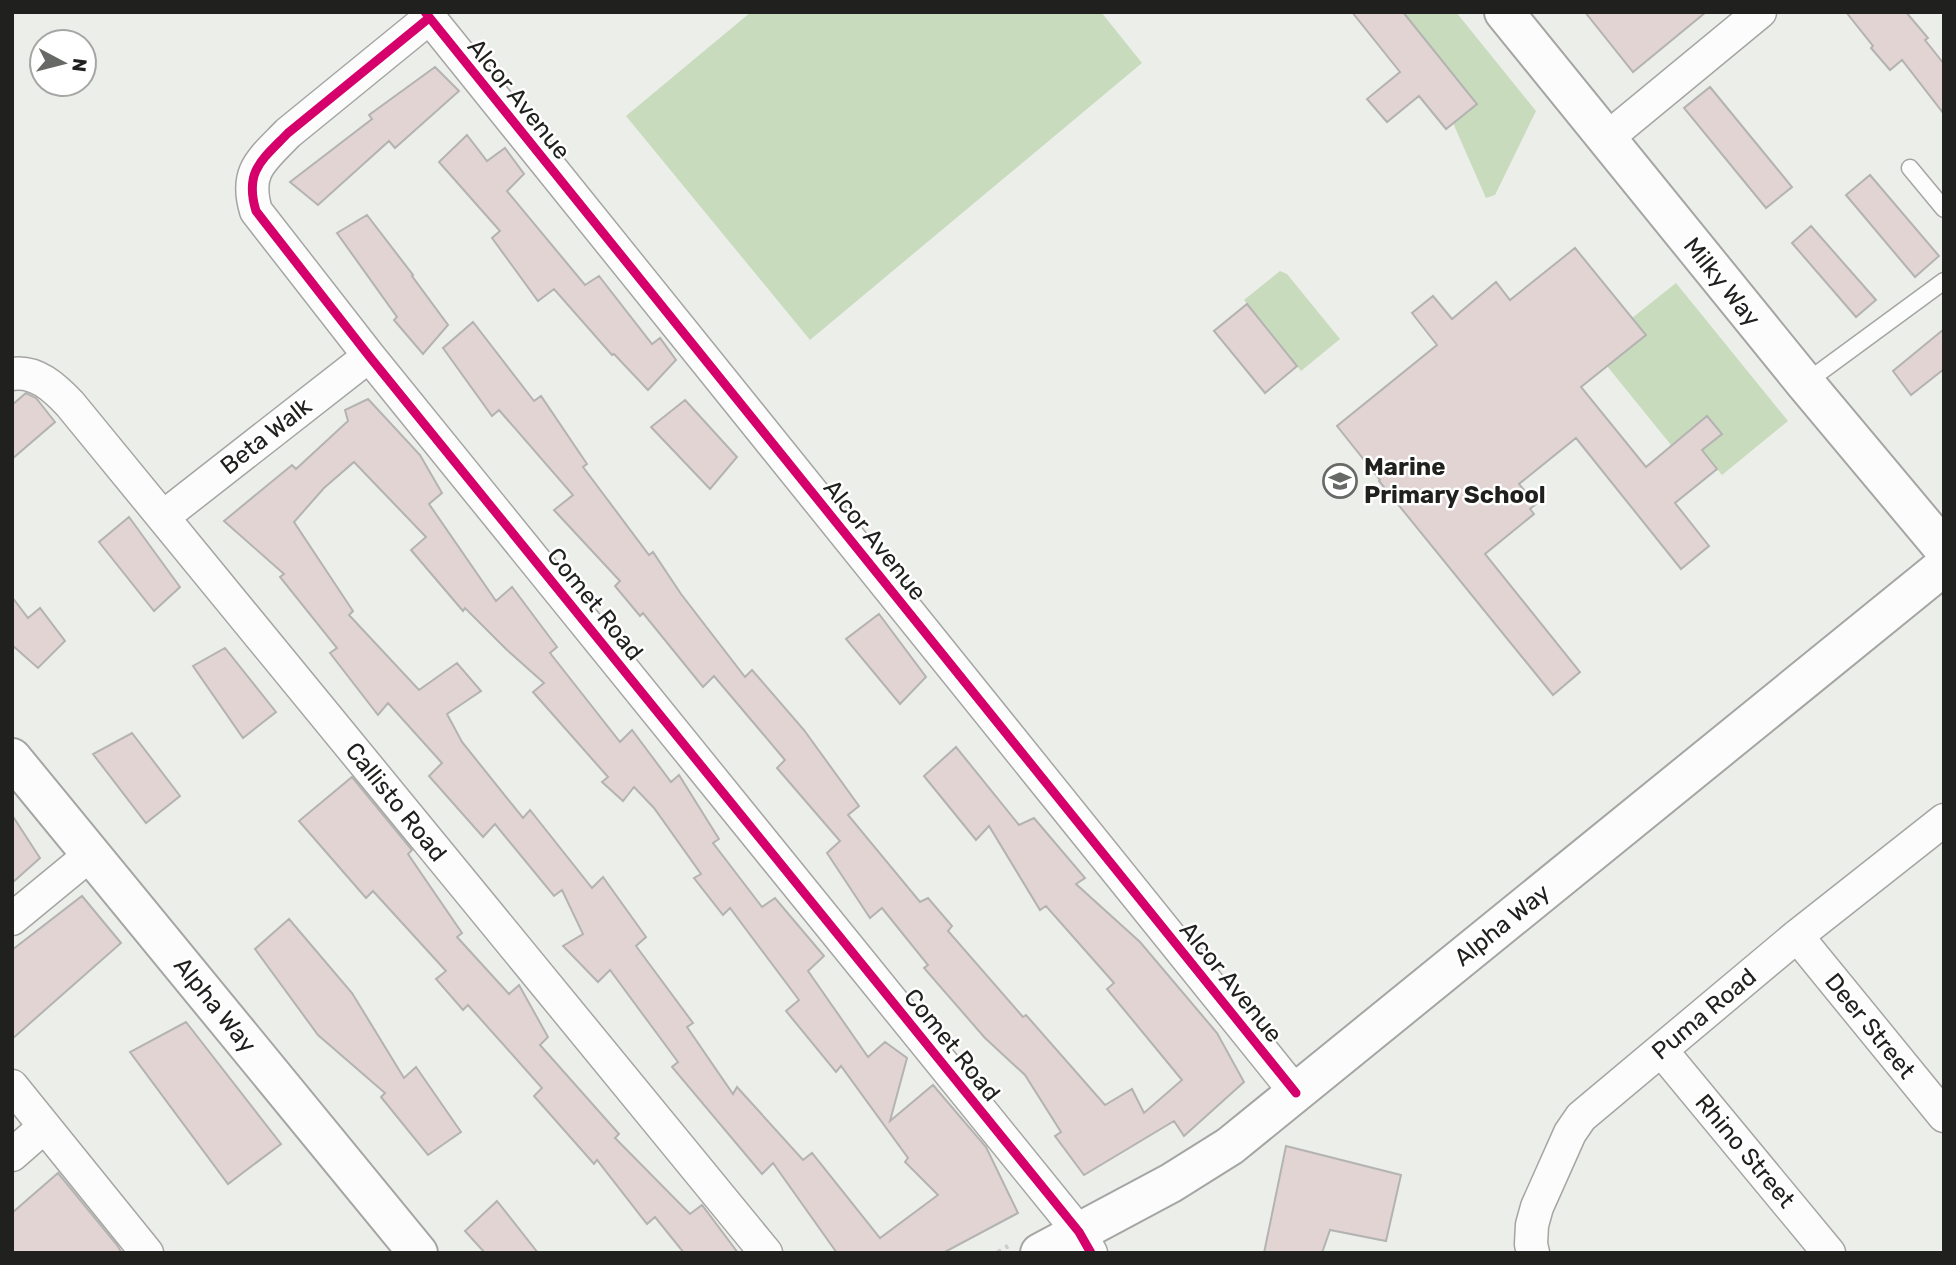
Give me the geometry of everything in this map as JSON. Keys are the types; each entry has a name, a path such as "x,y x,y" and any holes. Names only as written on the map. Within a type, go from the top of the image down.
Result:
{"street":[{"name":"Milky Way","path":"1504,12 1805,383 1944,549"},
{"path":"1606,139 1760,12"},
{"name":"Comet Road","path":"427,15 288,133 268,154 255,170 251,185 256,211 369,356 1085,1242"},
{"name":"Alcor Avenue","path":"427,15 1296,1093"},
{"name":"Beta Walk","path":"163,517 369,356"},
{"name":"Callisto Road","path":"12,374 35,376 58,392 766,1253"},
{"name":"Alpha Way","path":"1040,1253 1085,1242 1230,1146 1944,566"},
{"name":"Alpha Way","path":"12,758 418,1253"},
{"name":"Puma Road","path":"1532,1253 1532,1225 1537,1207 1570,1133 1581,1117 1797,936 1941,829"},
{"path":"12,919 91,855"},
{"name":"Deer Street","path":"1797,936 1944,1116"},
{"name":"Rhino Street","path":"1661,1050 1829,1253"},
{"path":"12,1086 147,1253"},
{"path":"12,1155 44,1127"}],"lane":[{"path":"1910,168 1944,209"},
{"path":"1805,383 1944,281"}],"green space":[{"path":"751,12 1101,12 1142,63 810,340 626,116"},
{"path":"1403,12 1456,12 1536,111 1495,195 1486,198 1453,123 1477,103"},
{"path":"1280,271 1287,274 1340,339 1301,371 1244,300"},
{"path":"1676,283 1788,421 1722,475 1702,450 1722,434 1707,416 1671,445 1607,366 1646,335 1632,318"}],"building":[{"path":"1352,12 1403,12 1477,104 1446,129 1419,96 1387,122 1367,99 1400,72"},
{"path":"1585,12 1706,12 1633,72"},
{"path":"1846,12 1906,12 1928,38 1925,40 1944,64 1944,114 1902,60 1890,70"},
{"path":"435,67 459,91 395,148 389,141 318,205 290,182 372,119 369,115"},
{"path":"1710,87 1792,187 1766,208 1684,108"},
{"path":"467,135 487,161 505,148 524,174 507,191 585,285 599,276 652,344 660,338 676,360 648,390 614,354 612,355 554,289 538,301 492,238 500,231 439,162"},
{"path":"1870,175 1939,256 1915,277 1846,195"},
{"path":"367,215 448,325 423,354 394,320 397,317 337,233"},
{"path":"1811,226 1876,300 1856,317 1792,243"},
{"path":"1575,248 1646,335 1581,387 1646,467 1707,416 1722,434 1702,450 1717,469 1675,503 1709,546 1681,569 1576,438 1519,484 1536,504 1530,509 1534,514 1485,554 1580,672 1553,695 1337,426 1437,345 1412,313 1433,296 1452,319 1496,282 1510,300"},
{"path":"1247,304 1297,366 1265,393 1214,331"},
{"path":"473,322 534,401 541,396 587,464 583,467 649,555 653,552 681,594 745,677 752,670 804,730 859,806 848,815 920,902 928,898 952,926 948,931 1105,1105 1132,1089 1144,1113 1182,1080 1107,989 1114,983 1046,906 1040,910 989,826 976,840 924,776 956,747 1019,825 1034,818 1085,878 1076,884 1140,942 1217,1033 1244,1082 1184,1136 1174,1121 1084,1175 1055,1136 1061,1132 1025,1075 985,1038 924,968 928,965 882,908 870,918 827,853 840,841 777,768 785,760 714,676 703,687 643,613 640,616 615,586 620,581 554,510 573,495 499,410 492,416 443,348"},
{"path":"1944,329 1944,369 1911,395 1893,371"},
{"path":"26,393 36,398 55,422 12,459 12,405"},
{"path":"368,399 420,455 442,493 429,504 496,601 512,587 557,647 550,653 620,742 632,730 671,782 679,775 719,839 713,843 762,907 775,898 824,956 808,971 868,1057 885,1042 907,1058 890,1121 933,1085 986,1147 1018,1213 943,1253 837,1253 773,1163 762,1174 672,1067 678,1062 610,970 598,982 563,946 583,934 562,890 554,896 495,824 483,837 429,776 442,763 388,703 378,715 330,653 337,648 280,577 284,574 224,521 292,465 296,469 348,421 345,410","holes":["354,462 426,537 411,550 463,611 465,608 544,683 533,692 608,777 602,782 623,801 634,787 654,808 701,874 694,878 723,915 730,908 799,1000 786,1011 836,1072 841,1066 908,1158 905,1162 938,1195 880,1238 812,1153 803,1160 737,1087 733,1094 687,1027 693,1023 636,946 646,937 603,877 592,888 530,810 523,818 462,742 447,714 481,691 457,663 419,690 349,615 353,611 294,522 324,488"]},
{"path":"685,400 737,457 710,489 651,427"},
{"path":"129,517 180,587 154,611 99,542"},
{"path":"12,597 28,618 40,608 65,641 38,668 12,645"},
{"path":"879,614 926,677 900,704 846,639"},
{"path":"225,648 276,712 243,738 193,666"},
{"path":"132,733 180,796 146,823 93,754"},
{"path":"352,777 412,850 408,854 462,933 457,937 509,994 519,985 548,1037 540,1045 619,1134 615,1138 690,1214 702,1205 738,1253 684,1253 655,1217 647,1224 597,1160 594,1164 534,1096 542,1088 468,1005 463,1010 436,979 446,971 373,891 366,898 299,821"},
{"path":"12,815 40,858 12,883"},
{"path":"82,896 121,943 12,1039 12,950"},
{"path":"289,919 352,993 404,1078 416,1067 461,1132 428,1155 381,1097 385,1093 318,1035 255,949"},
{"path":"186,1022 281,1144 228,1184 130,1052"},
{"path":"1286,1146 1401,1175 1386,1241 1330,1230 1322,1253 1264,1253"},
{"path":"58,1173 122,1253 12,1253 12,1213"},
{"path":"497,1201 538,1253 485,1253 465,1231"}],"cycle path":[{"path":"425,12 1296,1093"},
{"path":"429,18 288,133 270,151 254,176 252,186 256,211 369,356 1079,1232 1091,1253"}],"place":[{"name":"Marine Primary School","path":"1340,481"}]}
